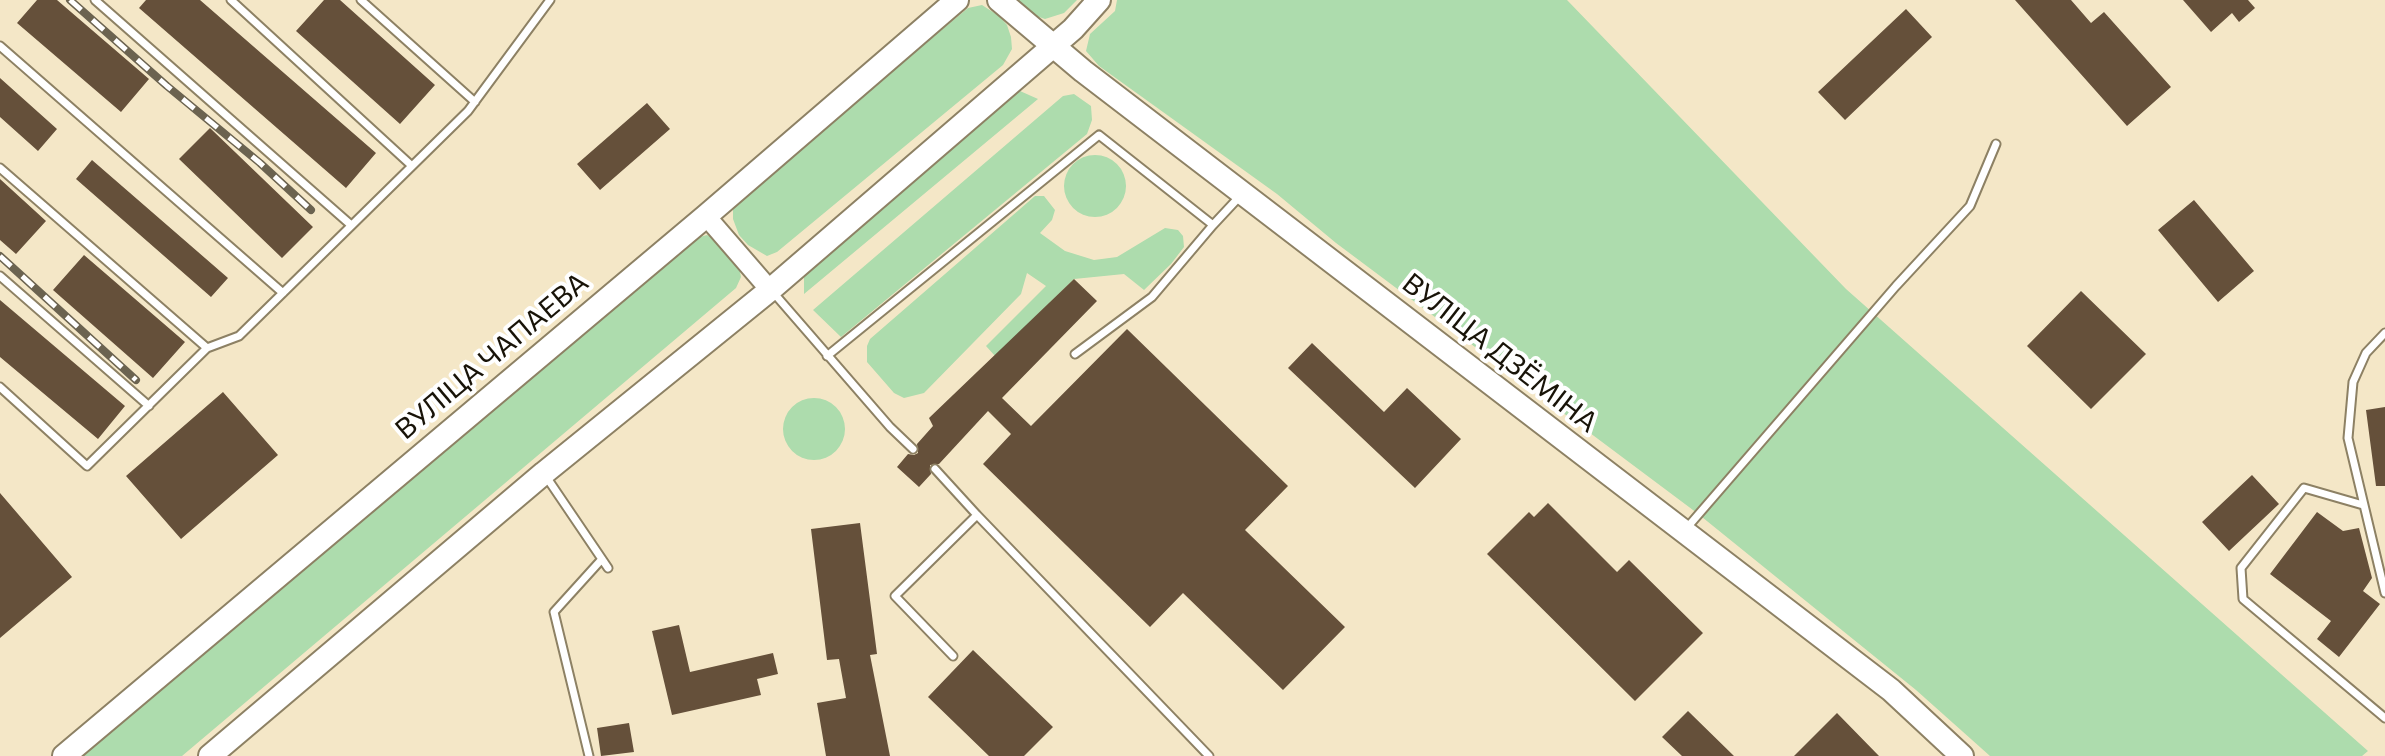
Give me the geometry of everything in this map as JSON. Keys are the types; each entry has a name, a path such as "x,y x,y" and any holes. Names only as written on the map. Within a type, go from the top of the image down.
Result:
{"main road":[{"name":"ВУЛІЦА ЧАПАЕВА","path":"64,756 706,216 957,0"},
{"name":"ВУЛІЦА ДЗЁМІНА","path":"999,0 1053,46 1243,193 1891,690 1962,756"},
{"path":"210,756 544,473 770,290 1073,29 1099,0"}],"street":[{"path":"706,216 770,290"}],"lane":[{"path":"95,0 351,225"},
{"path":"231,0 412,166"},
{"path":"361,0 475,102"},
{"path":"0,387 87,466 207,348 239,336 412,166 475,102 550,0"},
{"path":"0,46 283,293"},
{"path":"827,356 1099,135 1213,225"},
{"path":"1684,532 1896,286 1970,206 1996,144"},
{"path":"0,168 207,348"},
{"path":"1075,354 1152,297 1243,193"},
{"path":"0,276 149,406"},
{"path":"770,290 913,449"},
{"path":"2384,590 2348,438 2353,382 2366,353 2385,333"},
{"path":"935,469 1209,756"},
{"path":"544,473 608,568"},
{"path":"2363,505 2304,488 2241,568 2243,599 2385,718"},
{"path":"953,656 895,596 977,515"},
{"path":"589,756 554,612 602,559"}],"green space":[{"path":"1018,0 1077,0 1064,13 1045,19 1036,16"},
{"path":"1117,0 1567,0 1846,289 2368,751 2362,756 1990,756 1916,690 1697,513 1336,243 1277,194 1099,66 1086,51 1090,34 1115,11"},
{"path":"982,5 1007,25 1012,49 1003,65 777,252 767,256 748,245 739,235 733,219 733,207 742,195 968,8"},
{"path":"1020,91 1038,99 804,294 804,276"},
{"path":"1074,94 1091,106 1092,120 1087,134 841,337 813,310 1063,96"},
{"path":"1089,155 1101,155 1117,164 1124,174 1124,198 1117,208 1101,217 1089,217 1069,203 1064,192 1064,180 1078,160"},
{"path":"1035,196 1044,196 1055,210 1052,220 1040,233 1065,251 1094,260 1117,257 1165,228 1178,230 1183,236 1184,247 1144,290 1124,274 1074,279 995,356 986,346 1046,286 1027,273 1021,294 924,393 904,398 894,393 867,362 870,339"},
{"path":"707,235 719,241 739,267 741,277 736,288 182,756 81,756 696,238"},
{"path":"808,398 820,398 836,407 843,417 843,441 836,451 820,460 808,460 788,446 783,435 783,423 797,403"}],"building":[{"path":"37,0 57,0 149,79 121,112 17,23"},
{"path":"146,0 200,0 376,153 346,188 139,8"},
{"path":"324,0 340,0 435,85 400,124 296,31"},
{"path":"2015,0 2071,0 2091,23 2104,12 2171,87 2127,126"},
{"path":"2183,0 2248,0 2255,8 2239,22 2232,13 2211,32"},
{"path":"1906,9 1932,37 1845,120 1818,92"},
{"path":"0,78 57,129 38,151 0,117"},
{"path":"647,103 670,129 600,190 577,164"},
{"path":"210,128 313,227 282,258 179,159"},
{"path":"92,160 228,278 211,297 76,179"},
{"path":"0,179 46,221 16,254 0,240"},
{"path":"2194,200 2254,271 2218,302 2158,230"},
{"path":"84,255 185,342 153,378 53,290"},
{"path":"1074,279 1097,301 1002,398 1031,426 1127,329 1288,486 1245,530 1345,627 1283,690 1183,593 1150,627 983,464 1011,434 988,411 939,464 930,465 931,474 919,487 897,467 908,454 918,453 917,444 933,426 929,418"},
{"path":"2081,291 2146,354 2091,409 2027,346"},
{"path":"0,300 125,406 98,439 0,357"},
{"path":"1312,343 1384,412 1407,388 1461,439 1415,488 1288,368"},
{"path":"223,392 278,455 181,539 126,476"},
{"path":"2385,407 2385,486 2376,486 2366,410"},
{"path":"2252,475 2279,504 2229,551 2202,522"},
{"path":"0,493 72,577 0,638"},
{"path":"1548,503 1617,572 1629,560 1703,633 1635,701 1487,554 1529,512 1534,517"},
{"path":"2317,512 2343,531 2359,528 2372,578 2363,591 2380,604 2339,657 2317,639 2331,621 2270,574"},
{"path":"860,523 877,654 870,655 890,756 826,756 817,703 846,698 839,659 827,660 811,529"},
{"path":"679,625 690,672 773,653 778,674 757,679 761,695 672,715 652,631"},
{"path":"973,650 1053,727 1024,756 989,756 928,697"},
{"path":"1688,711 1734,756 1682,756 1662,737"},
{"path":"1837,713 1879,756 1794,756"},
{"path":"629,723 634,752 601,756 597,728"}],"railway":[{"path":"70,0 311,210"},
{"path":"0,256 136,380"}]}
